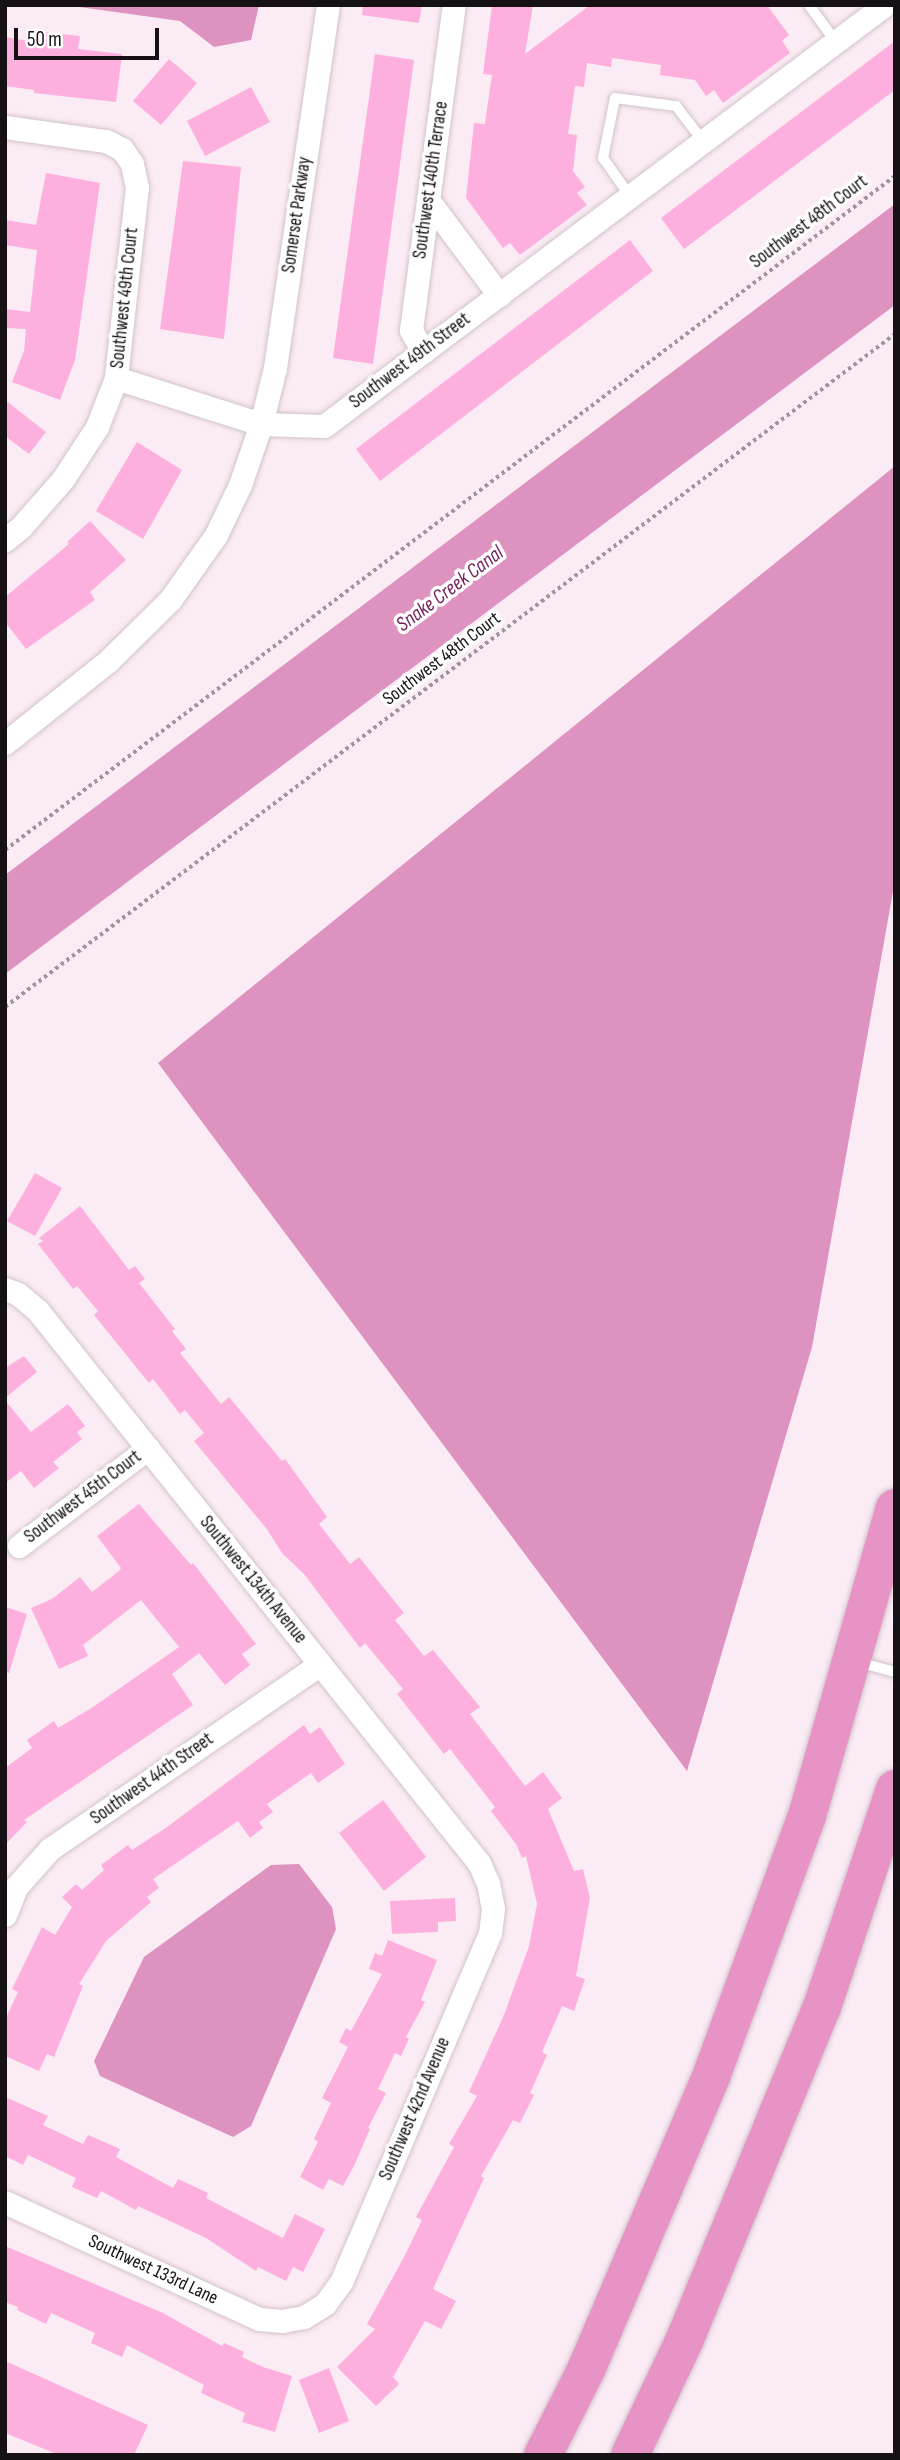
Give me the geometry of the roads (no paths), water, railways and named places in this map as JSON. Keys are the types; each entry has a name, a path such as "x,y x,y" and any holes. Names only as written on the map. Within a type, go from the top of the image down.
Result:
{"highway":[{"path":"543,2455 586,2370 712,2074 807,1816 895,1508"},
{"path":"630,2455 685,2339 822,2007 895,1789"}],"street":[{"name":"Somerset Parkway","path":"261,424 275,368 328,5"},
{"name":"Southwest 140th Terrace","path":"423,352 411,330 454,5"},
{"name":"Southwest 49th Street","path":"116,379 261,424 324,426 881,6"},
{"name":"Southwest 49th Court","path":"5,127 106,141 122,149 132,164 137,187 116,379 97,427 63,479 21,527 5,540"},
{"path":"428,200 499,295"},
{"path":"5,743 107,662 170,600 216,535 240,485 261,424"},
{"name":"Southwest 134th Avenue","path":"5,1289 18,1294 38,1311 479,1863 488,1884"},
{"name":"Southwest 45th Court","path":"19,1546 148,1448"},
{"name":"Southwest 44th Street","path":"5,1914 17,1886 50,1849 320,1664"},
{"name":"Southwest 42nd Avenue","path":"304,2317 325,2304 341,2283 379,2195 490,1933 493,1909 488,1884"},
{"name":"Southwest 133rd Lane","path":"5,2202 259,2319 282,2321 304,2317"}],"lane":[{"path":"809,5 836,42"},
{"path":"630,196 603,158 615,98 676,106 703,141"},
{"path":"852,1660 895,1672"}],"water":[{"path":"65,5 259,5 251,40 214,47 180,21"},
{"name":"Snake Creek Canal","path":"895,204 895,305 5,974 5,875"},
{"path":"895,466 895,880 812,1347 687,1771 158,1063"},
{"path":"299,1864 332,1907 336,1929 251,2126 233,2137 100,2076 94,2061 144,1957 271,1865"}]}
